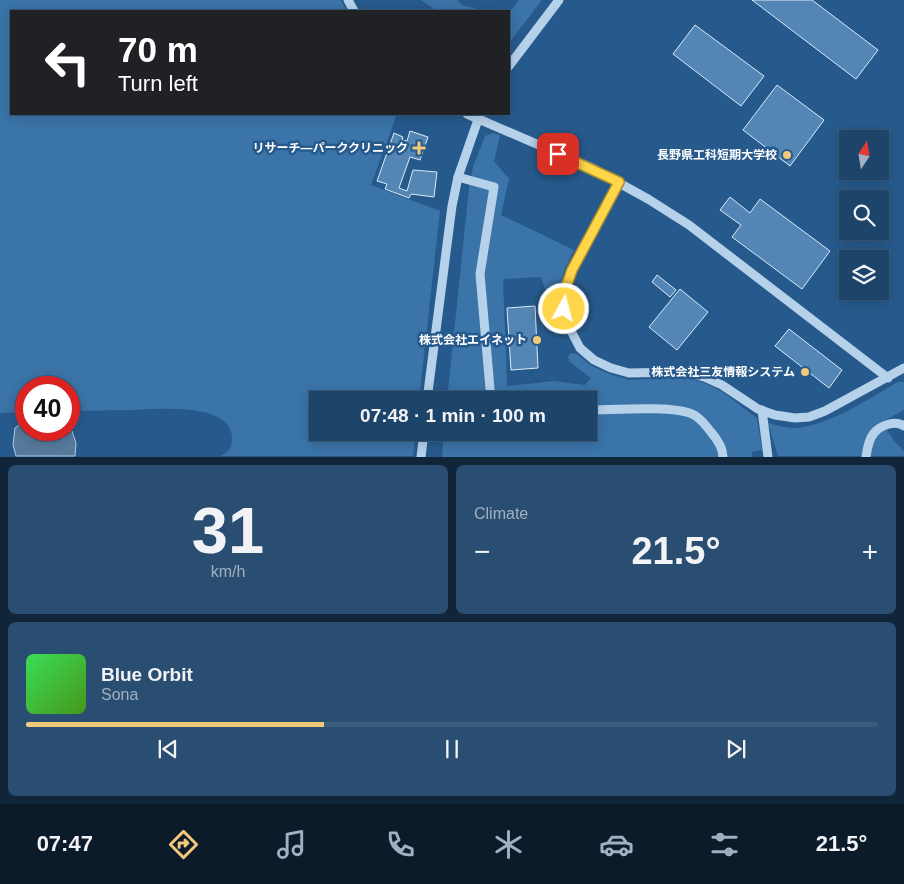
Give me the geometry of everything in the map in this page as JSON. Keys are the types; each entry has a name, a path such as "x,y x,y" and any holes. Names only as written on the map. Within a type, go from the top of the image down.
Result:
{"street":[{"path":"510,65 559,0"},
{"path":"428,391 452,206 458,177 479,116 619,182 689,225 888,378"},
{"path":"458,177 494,187 480,274 490,391"},
{"path":"619,182 583,247 566,287 564,309 569,327 580,348 594,360 629,373 684,372 704,377 722,385 762,410 775,415 796,418 809,417 825,412 904,368"},
{"path":"597,410 675,410 693,414 702,421 714,436 723,452 723,456"},
{"path":"762,410 768,456"},
{"path":"866,456 870,440 874,433 882,426 892,423 904,426"},
{"path":"421,456 423,441"}],"shaded area":[{"path":"0,0 341,0 346,10 10,10 10,115 397,115 371,185 440,211 420,391 309,391 309,441 415,441 413,456 220,456 229,450 232,439 229,427 220,418 207,413 174,409 80,411 80,376 15,376 15,412 0,413"},
{"path":"421,0 457,0 462,5 481,10 436,10"},
{"path":"519,0 542,0 510,42 510,12"},
{"path":"493,133 500,135 494,161 509,179 501,215 574,250 565,268 558,294 546,292 541,277 503,279 507,386 553,381 585,385 591,378 570,362 568,357 570,353 577,354 590,365 609,374 629,380 683,377 702,382 721,391 757,418 762,450 752,452 752,457 442,457 443,441 597,441 597,391 448,391 469,188 473,167 485,136"},
{"path":"898,382 904,382 904,410 882,422 894,441 904,451 904,456 778,456 768,423 791,428 818,423 861,404"},
{"path":"15,428 15,441 75,441 76,443 75,456 16,456 13,445"}],"building":[{"path":"752,0 812,0 878,50 856,79"},
{"path":"695,25 764,76 741,106 673,54"},
{"path":"777,85 824,120 790,166 743,130"},
{"path":"410,131 428,137 420,160 410,157 399,188 407,191 413,170 437,172 434,197 411,194 409,198 385,189 387,184 377,181 394,133 403,137 402,140 407,141"},
{"path":"730,197 750,213 760,199 830,251 802,289 732,237 741,225 720,210"},
{"path":"657,275 676,290 670,297 652,282"},
{"path":"680,289 708,312 677,350 649,327"},
{"path":"535,306 538,368 511,370 507,308"},
{"path":"789,329 842,370 829,388 775,346"}],"place":[{"name":"リサーチ―パーククリニック","path":"419,148"},
{"name":"長野県工科短期大学校","path":"787,155"},
{"name":"株式会社エイネット","path":"537,340"},
{"name":"株式会社三友情報システム","path":"805,372"}],"route":[{"path":"558,154 619,182 572,270 566,287 564,309"}]}
